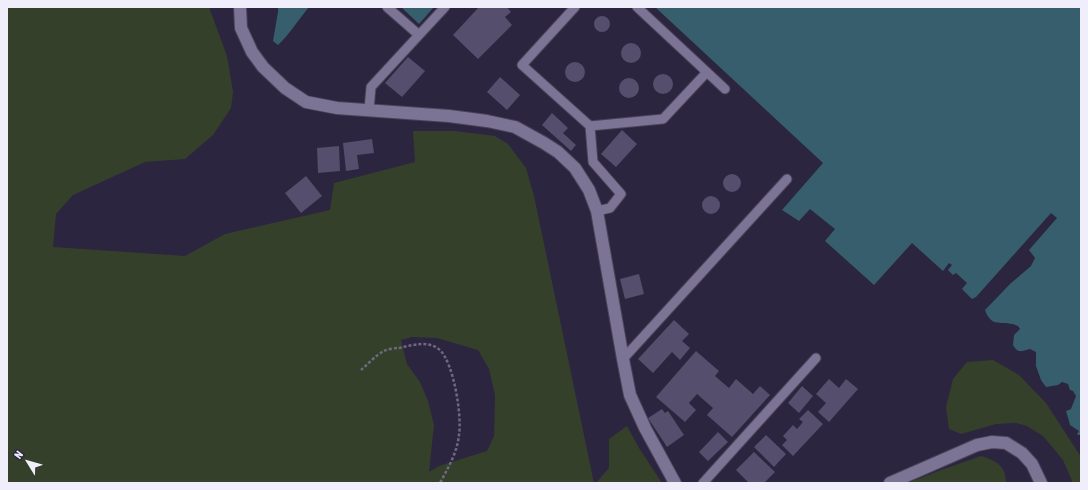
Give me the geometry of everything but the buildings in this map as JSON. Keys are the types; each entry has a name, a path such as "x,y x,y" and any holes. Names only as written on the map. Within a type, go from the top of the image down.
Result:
{"street":[{"path":"240,7 241,28 252,52 263,67 285,88 306,102 337,108 456,117 487,121 515,127 558,152 575,168 589,190 597,211 630,395 645,428 675,483"},
{"path":"890,483 977,445 992,442 1006,443 1022,453 1032,464 1041,483"}],"lane":[{"path":"387,7 419,35"},
{"path":"369,110 371,87 445,7"},
{"path":"575,7 522,65 590,126 593,162 621,194 610,208 597,211"},
{"path":"637,7 725,89"},
{"path":"590,126 663,119 707,72"},
{"path":"623,360 787,179"},
{"path":"704,483 816,358"}],"path":[{"path":"361,370 384,351 417,344 428,344 440,350 447,361 452,374 459,414 460,434 456,452 440,483"}],"green space":[{"path":"7,7 209,7 227,56 233,92 231,108 213,135 185,159 145,162 73,195 56,214 53,247 185,256 225,234 330,210 334,183 415,162 413,131 455,131 495,136 508,144 526,168 534,196 594,483 7,483","holes":["412,337 437,338 478,350 489,369 495,395 494,436 487,451 439,466 429,472 434,425 428,401 420,382 407,364 401,340"]},
{"path":"993,360 1019,375 1046,403 1081,457 1081,483 1073,483 1063,460 1043,436 1027,426 1016,423 996,424 961,434 949,429 946,407 953,379 967,362"},
{"path":"627,426 639,448 662,483 596,483 609,468 609,439"},
{"path":"981,456 996,462 1002,468 1006,477 1006,483 908,483 941,470"}],"water":[{"path":"278,7 309,7 278,45 273,41"},
{"path":"401,7 434,7 419,24"},
{"path":"655,7 1081,7 1081,435 1078,435 1077,434 1079,431 1070,425 1066,411 1071,409 1076,396 1073,391 1070,390 1068,384 1062,382 1058,385 1046,387 1041,380 1036,366 1036,352 1030,349 1018,351 1013,345 1014,335 1020,329 1018,326 1008,323 995,322 991,320 985,310 1010,284 1031,266 1035,258 1029,250 1057,218 1051,213 976,297 972,299 962,289 967,283 956,273 953,275 948,270 952,265 949,263 943,271 912,243 874,285 825,241 835,229 810,209 799,221 782,210 823,163"}]}
